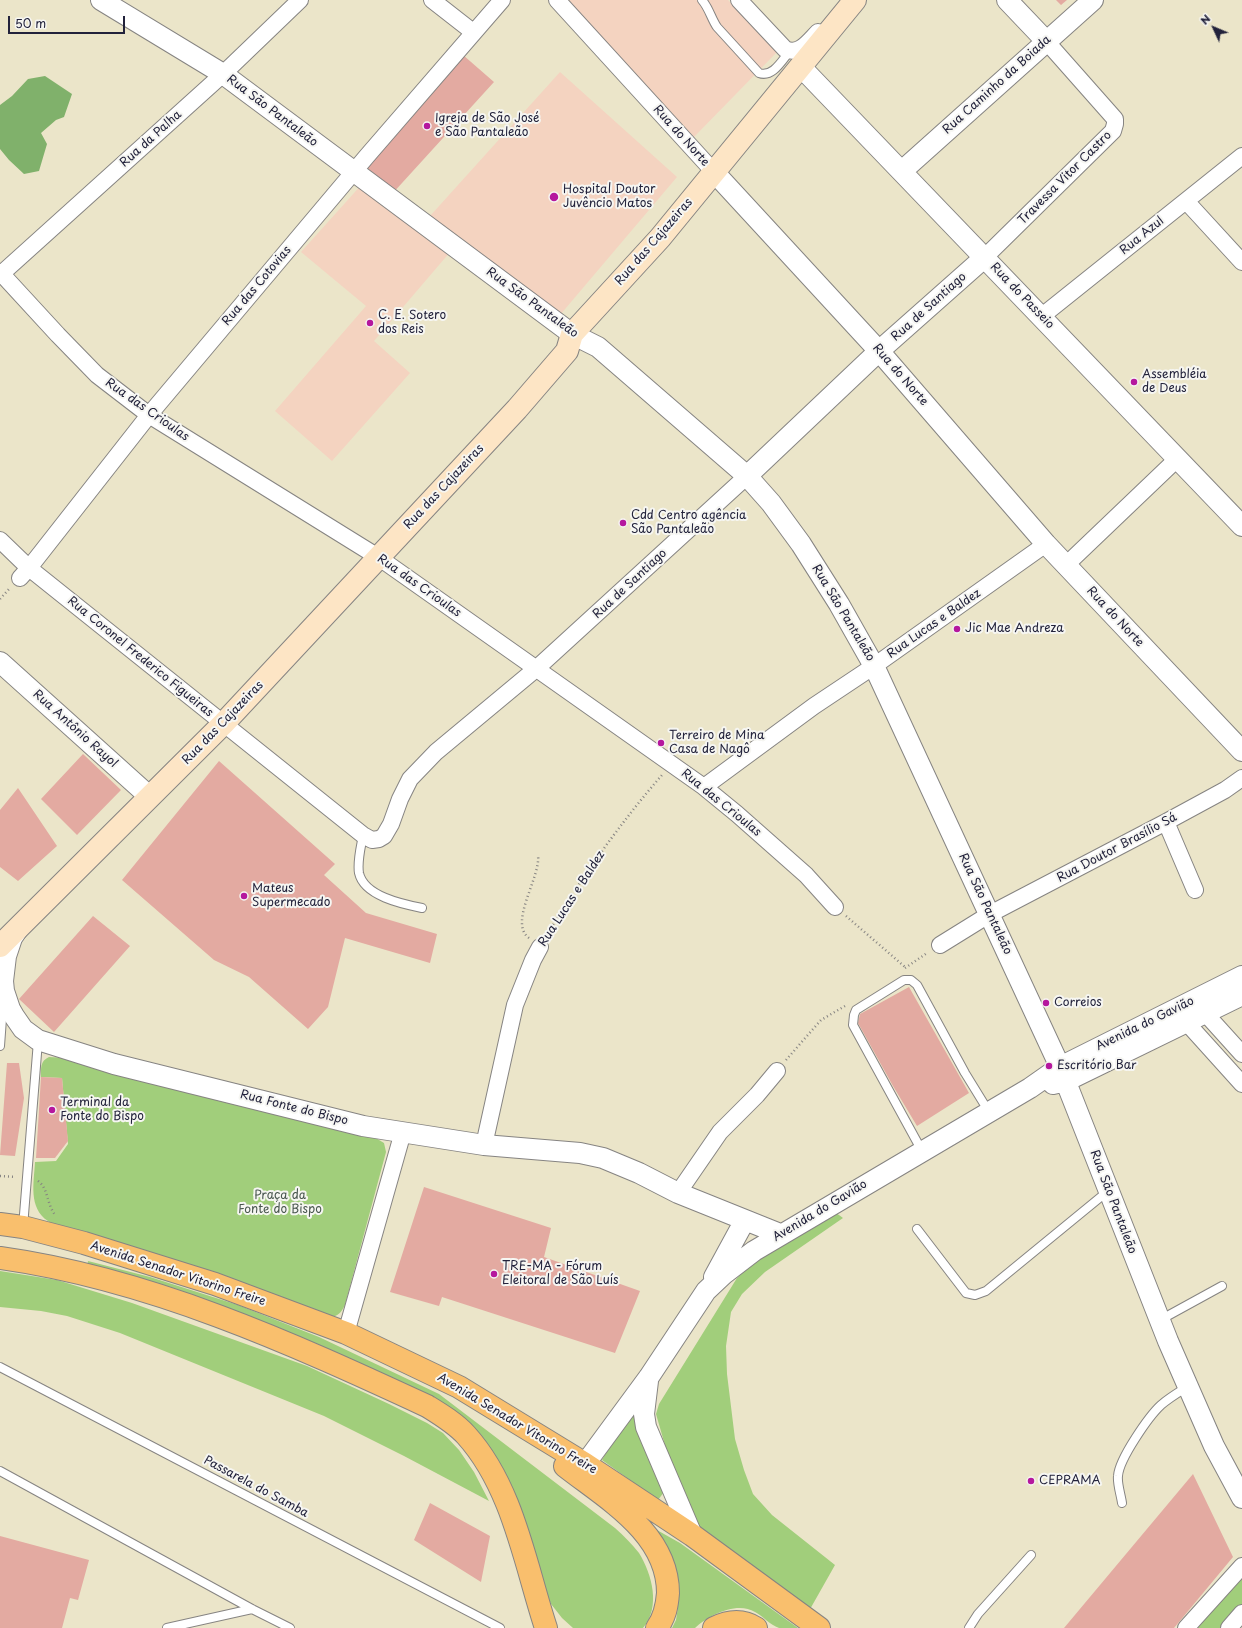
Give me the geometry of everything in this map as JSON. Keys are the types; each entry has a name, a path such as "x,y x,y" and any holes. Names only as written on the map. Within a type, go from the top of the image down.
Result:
{"main road":[{"name":"Rua das Cajazeiras","path":"12,933 224,724 517,409 567,351 572,334 660,238 714,172 795,59 854,0"},
{"name":"Avenida Senador Vitorino Freire","path":"0,1224 23,1227 84,1243 215,1284 346,1333 459,1387 585,1464 692,1535 819,1628"},
{"path":"0,1258 77,1272 162,1296 266,1334 318,1355 427,1406 439,1414 466,1435 496,1481 515,1524 534,1593 546,1628"},
{"path":"486,1404 630,1517 649,1538 662,1561 666,1572 668,1585 664,1616 657,1628"},
{"path":"534,1593 543,1612 554,1628"},
{"path":"714,1628 733,1621 744,1622 756,1628"}],"street":[{"name":"Rua São Pantaleão","path":"101,0 223,74 572,334 598,347 747,476 771,503 801,544 839,604 874,666 1063,1074 1159,1320 1214,1446 1240,1493"},
{"name":"Rua da Palha","path":"1,273 223,74 300,0"},
{"path":"432,0 473,32"},
{"name":"Rua das Cotovias","path":"25,573 149,415 354,171 502,0"},
{"name":"Rua do Norte","path":"557,0 879,351 1046,544 1242,751"},
{"name":"Rua do Passeio","path":"739,0 1177,459 1238,514"},
{"path":"1007,0 1046,41"},
{"name":"Rua Caminho da Boiada","path":"902,171 1093,0"},
{"name":"Travessa Vitor Castro","path":"985,257 1113,131 1115,124 1115,119 1046,41"},
{"name":"Rua Azul","path":"1042,316 1242,156"},
{"path":"1186,200 1242,262"},
{"name":"Rua de Santiago","path":"379,839 384,836 391,824 400,799 410,779 436,752 538,668 747,476 879,351 985,257"},
{"name":"Rua das Crioulas","path":"1,273 58,336 97,375 149,415 378,558 538,668 672,764 704,787 737,814 806,875 835,907"},
{"path":"1066,565 1177,459"},
{"name":"Rua Coronel Frederico Figueiras","path":"0,540 25,573 224,724 363,835 372,840 379,839"},
{"name":"Rua Lucas e Baldez","path":"704,787 814,706 874,666 1046,544"},
{"name":"Rua Antônio Rayol","path":"0,662 150,797"},
{"name":"Rua Doutor Brasílio Sá","path":"990,914 1166,822 1225,790 1242,778"},
{"path":"1166,822 1195,890"},
{"path":"940,945 990,914"},
{"name":"Rua Fonte do Bispo","path":"12,933 4,968 4,991 10,1009 23,1029 38,1040 121,1066 363,1126 484,1145 580,1153 603,1158 639,1173 678,1193 780,1234"},
{"name":"Rua Lucas e Baldez","path":"484,1145 515,1005 533,960 540,947"},
{"name":"Avenida do Gavião","path":"585,1464 649,1377 706,1291 737,1263 780,1234 1030,1088 1063,1074 1201,1006 1242,976"},
{"name":"Avenida do Gavião","path":"1201,1006 1242,995"},
{"path":"1201,1006 1242,1054"},
{"path":"1183,1015 1242,1084"},
{"path":"678,1193 720,1132 757,1095 777,1071"},
{"path":"346,1333 403,1132"},
{"path":"706,1291 745,1220"},
{"name":"Avenida do Gavião","path":"649,1377 644,1401 646,1427 692,1535"},
{"path":"1186,1628 1242,1566"},
{"path":"1229,1628 1242,1613"}],"lane":[{"path":"702,0 706,5 712,20 759,73 768,74 795,59"},
{"path":"363,835 359,856 359,873 365,883 376,893 396,903 422,908"},
{"path":"0,958 12,933"},
{"path":"922,1151 853,1025 856,1010 904,980 911,980 917,985 965,1073 989,1112"},
{"path":"0,1046 4,991"},
{"path":"23,1227 38,1040"},
{"path":"917,1230 966,1293 975,1295 986,1291 1108,1191"},
{"path":"1159,1320 1222,1286"},
{"name":"Passarela do Samba","path":"0,1368 500,1628"},
{"path":"1122,1503 1118,1476 1121,1464 1127,1453 1151,1416 1158,1408 1188,1386"},
{"path":"0,1471 252,1609 290,1628"},
{"path":"969,1628 978,1614 1031,1554"},
{"path":"167,1628 252,1609"}],"path":[{"name":"Rua Lucas e Baldez","path":"540,947 559,915 614,835 644,795 672,764"},
{"path":"538,856 539,863 527,895 522,925 525,936 540,947"},
{"path":"835,907 905,967"}],"shaded area":[{"path":"567,0 728,0 777,52 694,137"},
{"name":"Hospital Doutor Juvêncio Matos","path":"560,72 677,177 560,315 430,216"},
{"name":"C. E. Sotero dos Reis","path":"363,183 451,251 374,341 410,373 332,461 275,411 366,306 301,252"}],"green space":[{"path":"45,76 72,94 64,117 56,120 41,133 47,144 39,171 24,174 0,149 0,105 12,96 28,79"},
{"name":"Praça da Fonte do Bispo","path":"49,1057 67,1058 374,1137 384,1143 386,1152 345,1305 341,1311 332,1317 325,1316 233,1279 68,1230 55,1225 42,1216 37,1209 35,1202 33,1186 35,1162 56,1161 68,1144 62,1078 41,1077 41,1068 43,1063"},
{"path":"835,1212 843,1218 765,1272 742,1294 731,1312 726,1346 727,1374 735,1439 753,1494 772,1515 835,1565 809,1611 697,1527 673,1473 656,1414 659,1404 737,1278 752,1264"},
{"path":"88,1261 150,1277 238,1305 319,1337 439,1394 615,1528 631,1543 644,1561 651,1580 653,1601 649,1620 643,1628 573,1628 562,1618 551,1604 544,1588 532,1541 523,1518 469,1426 87,1267"},
{"path":"0,1271 57,1280 132,1303 307,1366 389,1404 427,1423 443,1433 459,1450 474,1472 489,1501 324,1416 120,1333 67,1316 41,1311 0,1307"},
{"path":"630,1417 635,1417 664,1492 658,1500 602,1460 624,1420"},
{"path":"648,1525 680,1543 798,1628 779,1628 755,1612 740,1608 715,1614 695,1628 672,1628 676,1620 678,1607 677,1579"},
{"path":"1242,1578 1242,1605 1221,1628 1196,1628"}],"building":[{"path":"1056,0 1067,0 1061,5"},
{"name":"Igreja de São José e São Pantaleão","path":"463,55 494,82 392,194 360,170"},
{"path":"83,754 121,790 77,835 41,799"},
{"name":"Mateus Supermecado","path":"219,761 335,864 324,875 366,913 437,934 430,963 345,938 328,1007 308,1029 249,977 214,960 122,880"},
{"path":"18,788 57,846 18,881 0,867 0,810"},
{"path":"93,916 130,946 54,1032 19,999"},
{"path":"909,987 969,1093 917,1126 858,1023 860,1014"},
{"path":"7,1063 19,1063 24,1098 15,1156 0,1155"},
{"name":"Terminal da Fonte do Bispo","path":"41,1077 62,1078 68,1141 55,1158 36,1158"},
{"name":"TRE-MA - Fórum Eleitoral de São Luís","path":"424,1187 551,1228 544,1257 640,1291 615,1353 442,1297 439,1306 390,1292"},
{"path":"1193,1474 1233,1557 1174,1628 1064,1628"},
{"path":"430,1503 490,1536 481,1582 414,1540"},
{"path":"0,1536 89,1560 78,1600 70,1598 62,1628 0,1628"}],"place":[{"name":"Igreja de São José e São Pantaleão","path":"427,126"},
{"name":"Hospital Doutor Juvêncio Matos","path":"554,197"},
{"name":"C. E. Sotero dos Reis","path":"370,323"},
{"name":"Assembléia de Deus","path":"1134,382"},
{"name":"Cdd Centro agência São Pantaleão","path":"623,523"},
{"name":"Jic Mae Andreza","path":"957,629"},
{"name":"Terreiro de Mina Casa de Nagô","path":"661,743"},
{"name":"Mateus Supermecado","path":"244,896"},
{"name":"Correios","path":"1046,1003"},
{"name":"Escritório Bar","path":"1049,1066"},
{"name":"Terminal da Fonte do Bispo","path":"52,1110"},
{"name":"TRE-MA - Fórum Eleitoral de São Luís","path":"494,1274"},
{"name":"CEPRAMA","path":"1031,1481"}]}
